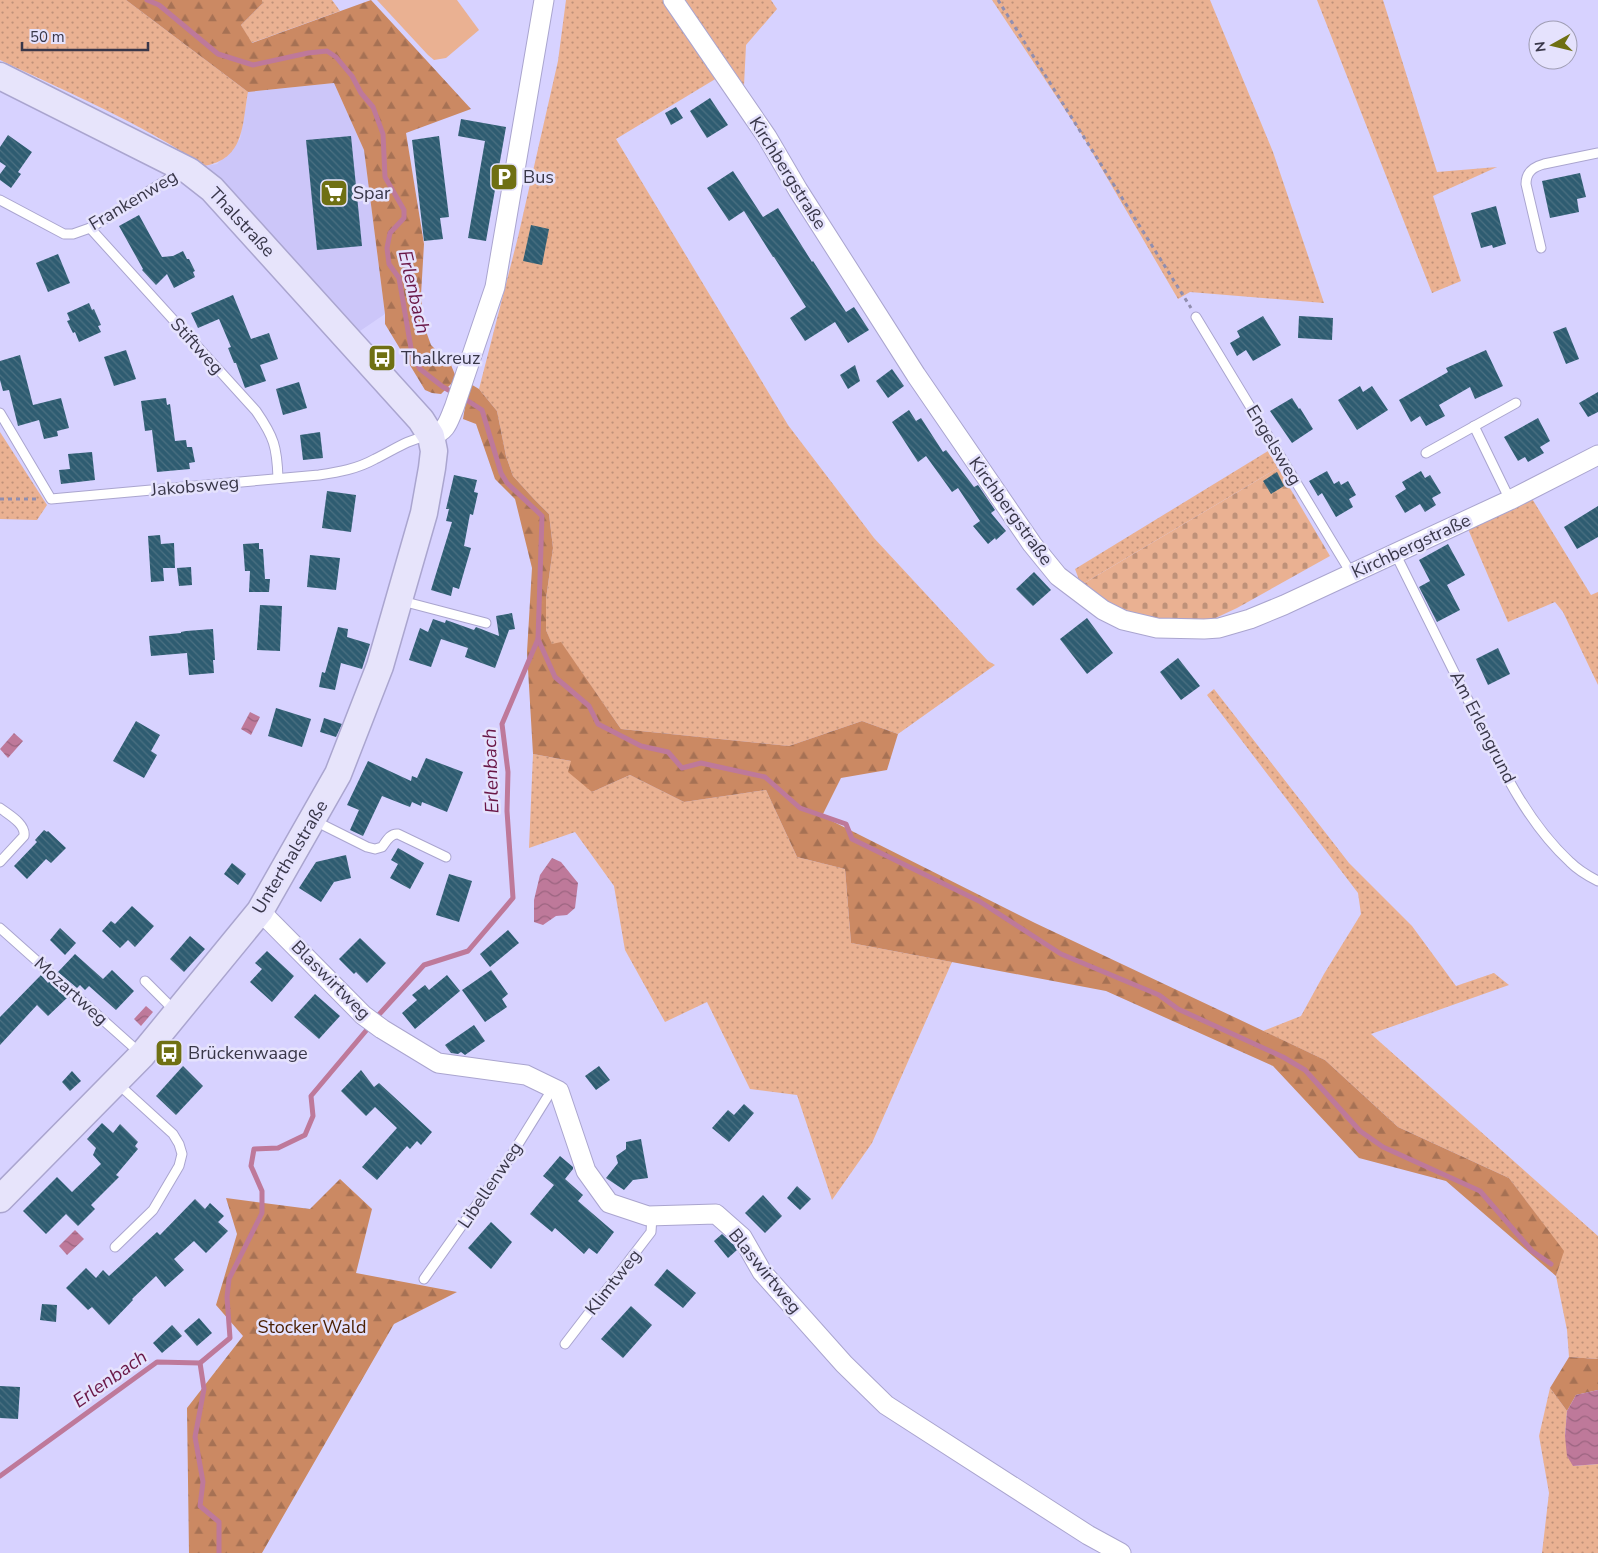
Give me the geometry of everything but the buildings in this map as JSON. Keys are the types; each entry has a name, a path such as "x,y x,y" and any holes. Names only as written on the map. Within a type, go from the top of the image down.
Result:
{"street":[{"path":"431,436 442,432 447,425 491,300 544,0"},
{"name":"Kirchbergstraße","path":"674,0 767,137 803,198 916,375 1032,544 1058,576 1104,610 1123,620 1157,628 1204,629 1219,628 1250,619 1510,500 1598,456"},
{"name":"Thalstraße","path":"0,76 185,169 212,189 421,420 431,436"},
{"name":"Unterthalstraße","path":"0,1199 116,1083 177,1013 260,911 313,820 338,774 380,666 424,513 434,451 431,436"},
{"name":"Blaswirtweg","path":"260,911 363,1015 382,1029 438,1063 526,1076 559,1091 586,1171 609,1203 648,1216 716,1214 742,1238 762,1272 844,1364 886,1405 1088,1535 1121,1553"}],"lane":[{"path":"1541,248 1526,184 1529,172 1533,168 1544,164 1598,153"},
{"name":"Frankenweg","path":"0,200 64,234 73,234 90,228 185,169"},
{"name":"Stiftweg","path":"90,228 256,411 275,443 278,478"},
{"name":"Engelsweg","path":"1196,317 1351,573"},
{"path":"1426,453 1516,403"},
{"path":"0,413 51,499"},
{"path":"1474,426 1510,500"},
{"name":"Jakobsweg","path":"51,499 339,472 357,468 414,439 431,436"},
{"name":"Am Erlengrund","path":"1395,552 1519,796 1545,835 1558,850 1582,872 1598,881"},
{"path":"399,601 486,623"},
{"path":"0,808 20,824 23,828 24,836 0,862"},
{"path":"313,820 371,848 382,847 395,833 446,858"},
{"name":"Mozartweg","path":"0,928 142,1054"},
{"path":"145,981 177,1013"},
{"path":"115,1247 153,1210 179,1166 182,1154 173,1134 116,1083"},
{"name":"Libellenweg","path":"424,1279 508,1159 553,1088"},
{"name":"Klimtweg","path":"564,1344 652,1232 652,1216"}],"path":[{"path":"998,0 1196,317"},
{"path":"0,499 51,499"}],"shaded area":[{"path":"334,83 364,150 385,314 360,331 227,187 204,166 217,164 240,139 248,92"}],"green space":[{"path":"0,0 126,0 248,92 242,128 234,148 227,156 217,162 204,166 130,122 0,60"},
{"path":"126,0 262,0 262,4 241,25 252,43 371,0 471,109 406,133 424,244 421,295 423,323 431,345 451,365 456,377 441,394 425,390 385,324 364,150 334,83 248,92"},
{"path":"262,0 332,0 340,11 251,43 241,25 262,4"},
{"path":"377,0 457,0 479,30 446,58 434,60"},
{"path":"566,0 663,0 717,78 616,139 788,425 874,538 988,661 995,665 898,734 862,721 789,746 621,729 561,643 552,645 546,630 546,599 553,548 549,514 513,476 506,456 497,411 479,389 518,237 558,61"},
{"path":"684,0 771,0 777,9 746,45 744,86"},
{"path":"992,0 1210,0 1273,152 1324,303 1190,292 1178,299 1082,135"},
{"path":"1317,0 1383,0 1437,172 1497,167 1433,196 1461,281 1432,293"},
{"path":"469,383 479,389 497,411 506,456 513,476 549,514 553,548 546,599 546,630 552,644 561,642 621,729 789,746 862,721 898,734 887,770 841,778 822,816 1035,923 1325,1060 1398,1127 1509,1178 1564,1251 1556,1276 1446,1181 1359,1158 1273,1066 1106,991 851,943 845,869 797,857 766,790 684,802 630,775 592,792 568,772 571,761 533,754 527,652 532,568 515,499 495,479 476,424 463,419"},
{"path":"0,432 47,505 37,520 0,519"},
{"path":"1268,451 1278,468 1081,585 1075,569"},
{"path":"1278,468 1330,556 1237,608 1205,623 1165,626 1116,611 1081,585"},
{"path":"1531,497 1591,595 1598,592 1598,685 1563,612 1555,602 1508,622 1468,529"},
{"path":"1214,689 1349,863 1412,926 1456,986 1494,973 1509,985 1371,1034 1598,1236 1598,1359 1569,1357 1567,1330 1556,1276 1563,1251 1509,1178 1398,1127 1325,1060 1263,1031 1301,1016 1361,914 1358,893 1207,695"},
{"path":"533,754 571,761 592,792 630,775 684,802 766,790 797,857 845,869 851,943 952,962 872,1143 832,1200 797,1095 750,1089 707,1002 665,1022 625,950 614,886 575,832 529,848"},
{"name":"Stocker Wald","path":"340,1179 372,1209 356,1273 457,1292 394,1324 262,1553 189,1553 187,1408 243,1336 216,1305 237,1234 226,1198 310,1209"},
{"path":"1569,1357 1598,1359 1598,1390 1576,1395 1567,1411 1550,1388"},
{"path":"1550,1388 1567,1411 1565,1436 1573,1466 1598,1464 1598,1553 1542,1553 1549,1493 1539,1436"}],"water":[{"path":"250,712 260,717 251,735 241,729"},
{"path":"14,733 23,741 8,758 0,749"},
{"path":"552,858 561,862 578,883 575,908 567,915 556,916 543,925 534,922 534,900 540,875"},
{"path":"146,1006 153,1012 141,1026 134,1019"},
{"path":"75,1230 84,1239 67,1255 59,1246"},
{"path":"1598,1390 1598,1464 1573,1466 1567,1456 1565,1436 1567,1411 1576,1395"}],"waterway":[{"name":"Erlenbach","path":"147,0 159,5 218,54 253,65 308,53 327,51 336,57 352,76 361,93 373,107 383,134 385,177 404,210 404,218 390,233 387,248 389,264 399,278 412,354 420,369 454,393"},
{"name":"Erlenbach","path":"375,1019 424,965 468,951 513,898 507,811 508,772 502,724 538,639 542,516 507,483 501,473 482,410 462,397"},
{"path":"538,639 555,677 589,706 598,724 641,746 668,752 682,768 701,763 765,777 800,808 846,824 852,839 979,901 1061,954 1159,995 1178,1009 1283,1057 1305,1070 1360,1131 1383,1147 1480,1191 1532,1251 1551,1264"},
{"name":"Erlenbach","path":"0,1476 157,1362 200,1363 230,1338 227,1297 229,1279 262,1213 262,1191 251,1166 254,1149 278,1148 305,1135 313,1116 311,1096 370,1026"},
{"path":"200,1363 204,1389 195,1437 203,1482 200,1506 219,1522 219,1553"}],"place":[{"name":"Bus","path":"504,177"},
{"name":"Spar","path":"334,193"},
{"name":"Thalkreuz","path":"382,358"},
{"name":"Brückenwaage","path":"169,1053"}]}
